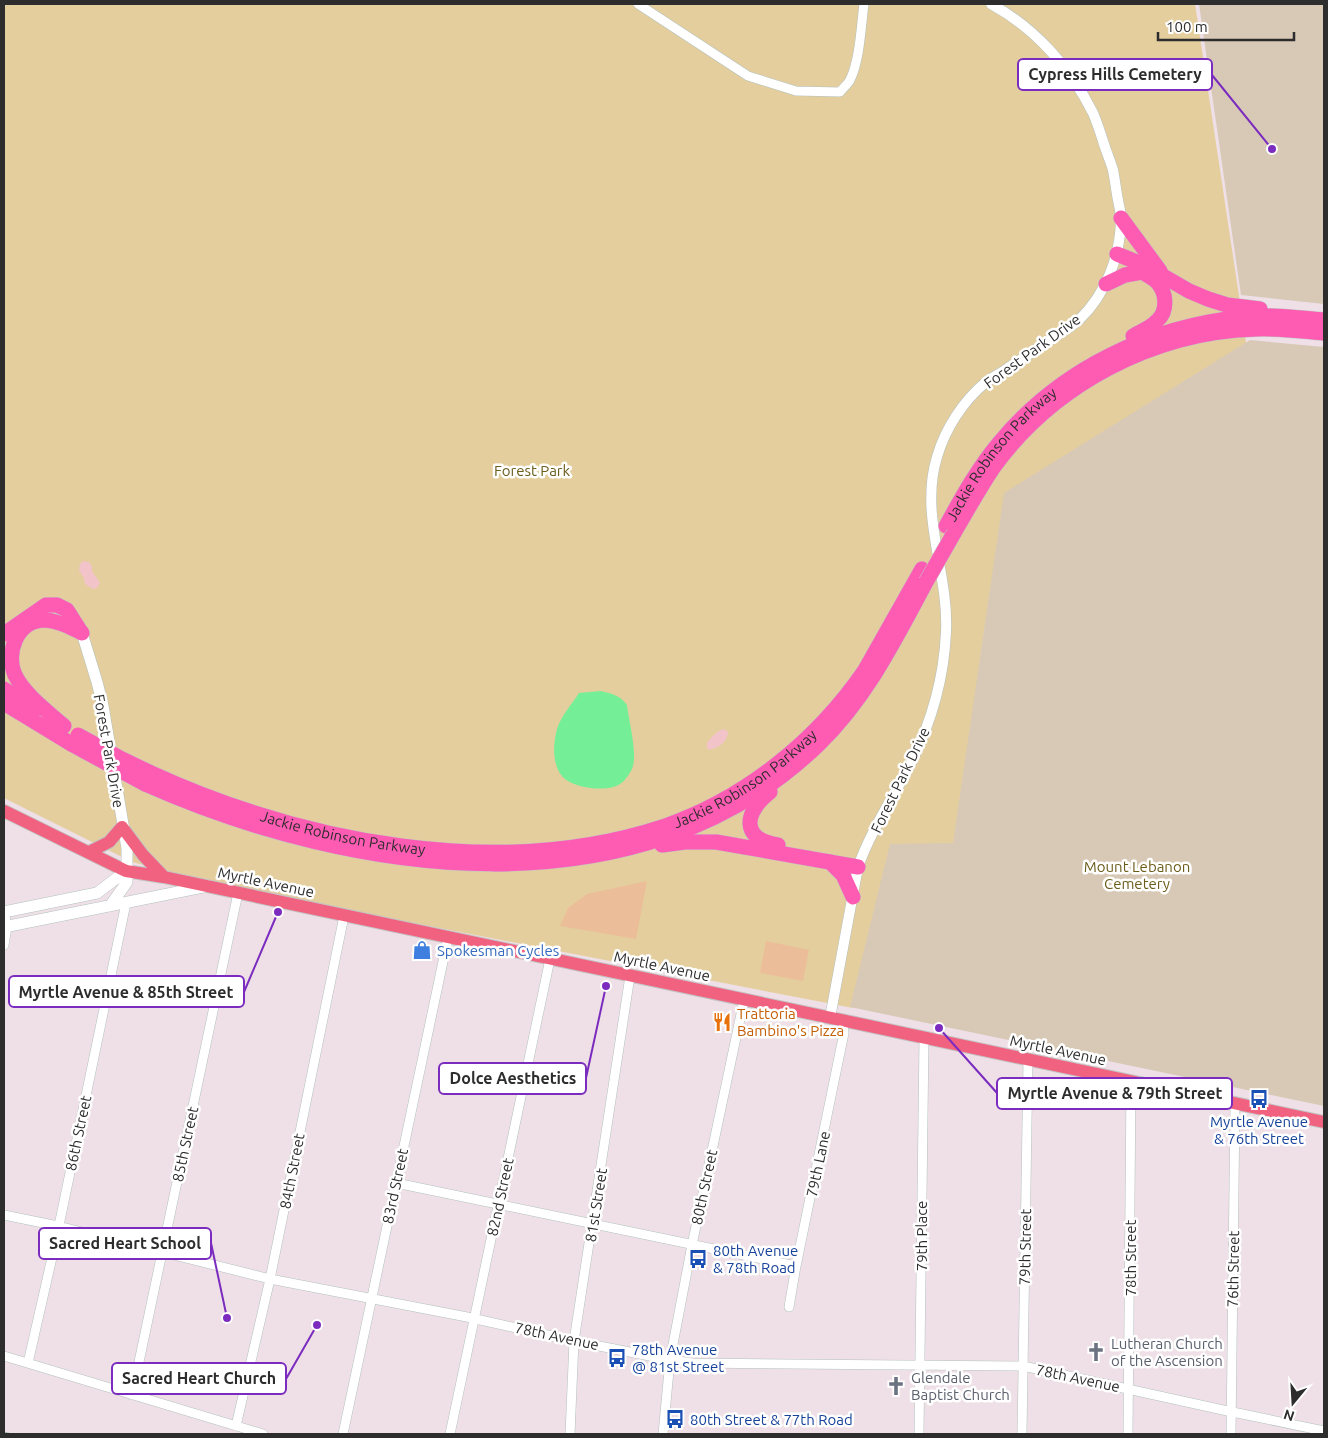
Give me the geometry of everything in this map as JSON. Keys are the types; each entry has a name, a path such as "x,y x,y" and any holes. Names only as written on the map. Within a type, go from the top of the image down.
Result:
{"highway":[{"path":"1121,218 1162,275"},
{"path":"1103,358 1128,339 1153,325 1162,314 1165,302 1161,288 1156,281 1116,258"},
{"path":"1116,258 1135,261 1216,302 1265,309 1319,320"},
{"path":"1106,284 1124,275 1142,272"},
{"name":"Jackie Robinson Parkway","path":"4,703 39,724 122,759 147,778 210,811 274,832 339,848 408,858 472,863 532,862 573,858 626,849 688,829 725,812 776,779 817,746 849,711 877,672 975,476 992,451 1010,430 1047,395 1074,375 1103,358 1148,338 1179,328 1246,317 1280,316 1319,320"},
{"name":"Jackie Robinson Parkway","path":"950,529 993,468 1029,427 1065,395 1110,367 1156,347 1206,334 1256,329 1324,333"},
{"name":"Jackie Robinson Parkway","path":"147,778 198,793 258,815 318,831 378,843 449,851 502,852 568,847 633,835 665,826 729,796 762,775 801,744 836,708 865,670 924,576"},
{"path":"4,634 46,605 57,605 67,610 82,633"},
{"path":"64,726 21,685 13,670 12,651 15,641 22,631 36,621 47,620 82,633"},
{"name":"Jackie Robinson Parkway","path":"4,689 64,726 76,740"},
{"path":"4,709 39,724"},
{"path":"817,746 792,776 757,803 750,816 751,828 760,839 768,843 859,863"},
{"path":"626,849 685,842 708,842 830,862 859,863"},
{"path":"830,862 843,875 853,897"}],"main road":[{"name":"Forest Park Drive","path":"82,633 103,706 122,828 127,848 127,882 110,906"},
{"name":"Myrtle Avenue","path":"4,811 126,871 208,886 1324,1122"},
{"path":"89,852 109,842 122,828 164,877"},
{"path":"4,912 97,893 126,871"},
{"path":"6,927 208,886"}],"street":[{"path":"638,4 748,76 796,91 840,92 850,80 854,68 864,4"},
{"name":"Forest Park Drive","path":"836,1020 859,863 925,733 936,698 946,633 946,600 933,530 931,488 936,458 943,438 953,420 968,400 986,382 1078,320 1106,284 1116,258 1121,218 1113,171 1093,114 1063,65 1031,31 1009,14 991,4"},
{"name":"85th Street","path":"132,1395 238,893"},
{"name":"86th Street","path":"28,1364 126,903"},
{"path":"4,912 6,927 4,945"},
{"name":"84th Street","path":"236,1426 270,1279 344,916"},
{"name":"83rd Street","path":"343,1434 448,938"},
{"name":"82nd Street","path":"450,1434 550,959"},
{"name":"81st Street","path":"570,1434 574,1341 630,976"},
{"name":"80th Street","path":"663,1434 670,1360 692,1245 744,1000"},
{"name":"79th Lane","path":"789,1307 844,1034 836,1020"},
{"name":"79th Place","path":"919,1434 924,1038"},
{"name":"79th Street","path":"1022,1434 1028,1060"},
{"name":"78th Street","path":"1128,1434 1131,1082"},
{"name":"76th Street","path":"1231,1434 1235,1104"},
{"path":"396,1183 796,1266"},
{"name":"78th Avenue","path":"4,1215 162,1251 270,1279 474,1318 574,1341 670,1360 693,1363 1023,1366 1324,1431"},
{"path":"4,1356 263,1434"}],"green space":[{"name":"Forest Park","path":"4,4 1195,4 1247,349 990,594 981,651 955,869 853,1008 238,889 132,862 4,798"},
{"path":"1199,4 1324,4 1324,304 1241,295"},
{"name":"Mount Lebanon Cemetery","path":"1250,340 1324,347 1324,1106 850,1007 890,844 953,843 1004,493"}],"sand":[{"path":"83,561 89,562 92,567 92,571 100,583 97,588 93,589 85,584 84,578 79,571 80,564"},
{"path":"724,729 728,732 724,742 718,747 707,749 707,743 710,739"}],"shaded area":[{"path":"601,691 619,697 627,705 634,760 631,770 622,783 614,787 599,789 573,784 562,776 556,766 554,747 559,724 579,693"},
{"path":"647,881 636,939 560,926 568,908 587,894"},
{"path":"766,941 809,950 803,981 760,973"}],"railway":[{"path":"4,1433 9,1434"}],"place":[{"name":"Cypress Hills Cemetery","path":"1272,149"},
{"name":"Myrtle Avenue & 85th Street","path":"278,912"},
{"name":"Spokesman Cycles","path":"422,950"},
{"name":"Dolce Aesthetics","path":"606,986"},
{"name":"Trattoria Bambino's Pizza","path":"722,1022"},
{"name":"Myrtle Avenue & 79th Street","path":"939,1028"},
{"name":"Myrtle Avenue & 76th Street","path":"1259,1099"},
{"name":"80th Avenue & 78th Road","path":"698,1259"},
{"name":"Sacred Heart School","path":"227,1318"},
{"name":"Sacred Heart Church","path":"317,1325"},
{"name":"Lutheran Church of the Ascension","path":"1096,1352"},
{"name":"78th Avenue @ 81st Street","path":"617,1358"},
{"name":"Glendale Baptist Church","path":"896,1386"},
{"name":"80th Street & 77th Road","path":"675,1419"}]}
